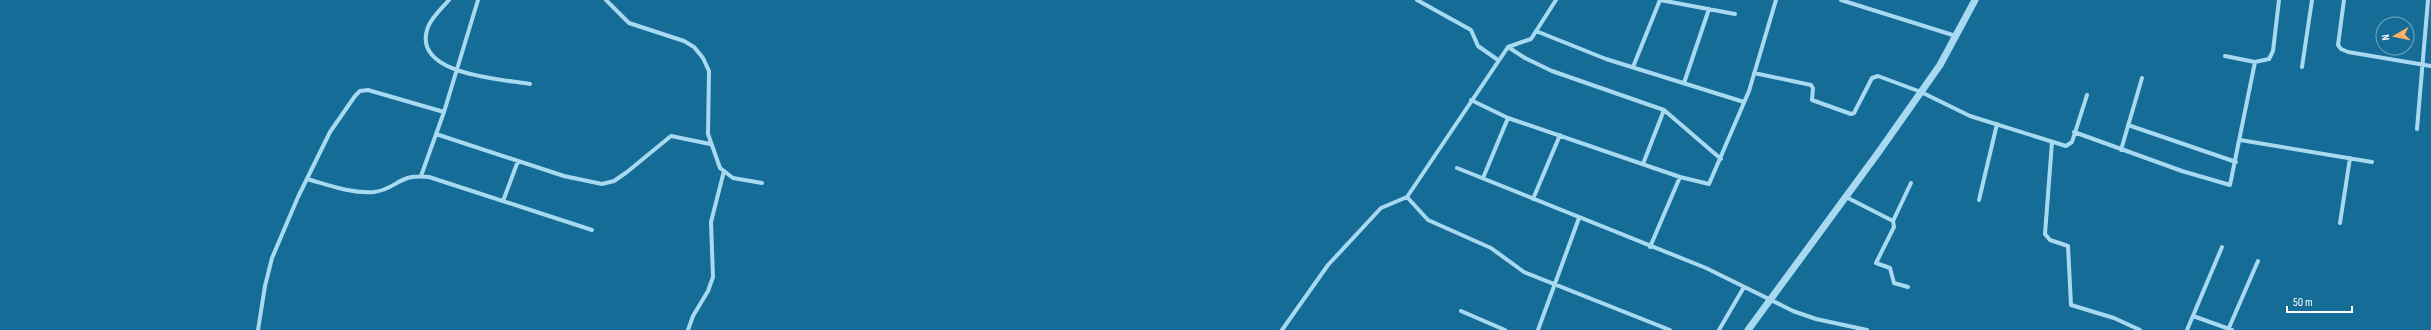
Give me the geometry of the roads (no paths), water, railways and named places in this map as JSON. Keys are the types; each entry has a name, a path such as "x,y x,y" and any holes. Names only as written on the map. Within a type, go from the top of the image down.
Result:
{"street":[{"path":"448,0 428,29 427,47 438,61 456,71 530,84"},
{"path":"421,176 444,112 478,0"},
{"path":"606,0 629,23 684,42 694,47 704,58 709,71 707,119 710,144 724,171 733,178 762,183"},
{"path":"1417,0 1471,30 1478,46 1498,60"},
{"path":"1282,330 1328,265 1381,208 1407,197 1498,60 1513,43 1526,42 1536,31 1556,0"},
{"path":"1633,67 1660,0 1735,14"},
{"path":"1471,100 1508,118 1680,177 1708,184 1721,159 1744,102 1776,0"},
{"path":"1841,0 1956,37"},
{"path":"1748,330 1921,92 1956,37 1975,0"},
{"path":"2225,56 2255,62 2266,61 2271,56 2279,0"},
{"path":"2302,66 2312,0"},
{"path":"2344,0 2338,44 2341,49 2348,52 2431,66"},
{"path":"2417,129 2430,0 2424,0"},
{"path":"1684,83 1709,9"},
{"path":"1536,31 1633,67 1744,102"},
{"path":"1508,47 1525,58 1552,71 1664,110 1721,159"},
{"path":"2074,132 2121,150 2228,185 2232,183 2255,62"},
{"path":"1754,72 1812,85 1814,88 1812,100 1851,114 1854,113 1860,99 1874,77 1921,92 1961,112 2052,142 2069,146 2087,95"},
{"path":"2121,150 2142,78"},
{"path":"258,330 265,286 272,258 330,132 360,91 368,90 444,112"},
{"path":"1643,164 1664,110"},
{"path":"1483,178 1508,118"},
{"path":"1979,200 1996,124"},
{"path":"2128,125 2236,162"},
{"path":"436,134 570,178 602,184 614,181 627,172 665,139 671,136 710,144"},
{"path":"1533,199 1560,136"},
{"path":"2240,140 2372,162"},
{"path":"2052,142 2045,234 2050,240 2066,244 2069,248 2071,305 2114,318 2140,330"},
{"path":"2340,223 2350,158"},
{"path":"503,201 518,161"},
{"path":"1457,168 1650,247 1706,268 1770,301 1816,319 1867,330"},
{"path":"688,330 693,316 708,291 712,277 711,222 724,171"},
{"path":"307,180 359,192 375,192 386,188 402,178 414,175 421,176 592,230"},
{"path":"1650,247 1680,177"},
{"path":"1908,287 1894,283 1890,268 1876,263 1894,227 1893,221 1911,182"},
{"path":"1407,197 1422,215 1432,222 1491,248 1524,272 1555,283 1670,330"},
{"path":"1846,197 1893,221"},
{"path":"1538,330 1579,218"},
{"path":"2187,330 2222,248"},
{"path":"2193,316 2230,330 2258,261"},
{"path":"1719,330 1744,287"},
{"path":"1461,311 1506,330"}]}
